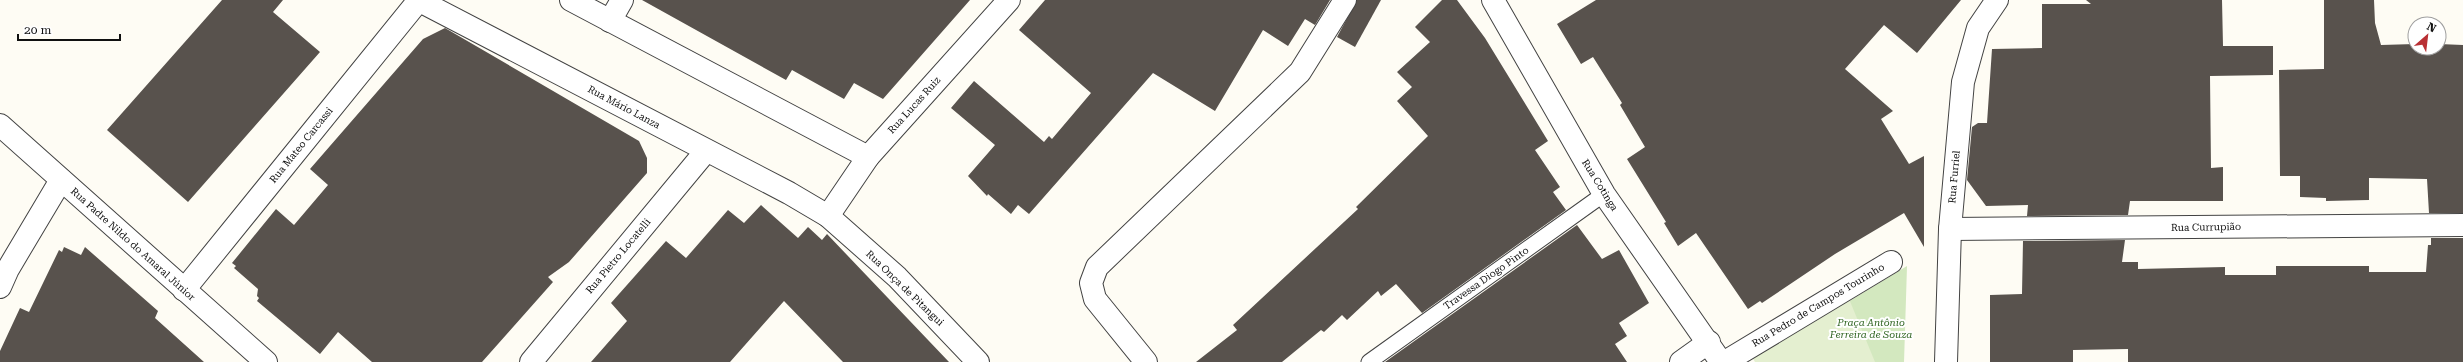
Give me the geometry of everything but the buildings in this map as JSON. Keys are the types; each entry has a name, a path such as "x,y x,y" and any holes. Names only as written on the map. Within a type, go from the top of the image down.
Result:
{"street":[{"name":"Rua Mário Lanza","path":"418,0 789,193 828,216"},
{"name":"Rua Mateo Carcassi","path":"184,290 418,0"},
{"path":"571,0 868,157"},
{"path":"610,21 622,0"},
{"name":"Rua Lucas Ruiz","path":"828,216 868,157 1009,0"},
{"path":"1146,362 1095,299 1091,283 1097,267 1300,72 1345,0"},
{"name":"Rua Cotinga","path":"1493,0 1604,194 1709,342 1721,362"},
{"name":"Rua Furriel","path":"1946,362 1950,229 1963,82 1978,28 1997,0"},
{"name":"Rua Padre Nildo do Amaral Júnior","path":"0,125 266,362"},
{"name":"Rua Pietro Locatelli","path":"531,362 706,151"},
{"path":"0,287 8,269 61,180"},
{"name":"Rua Onça de Pitangui","path":"828,216 897,278 978,362"},
{"name":"Rua Currupião","path":"1950,229 2463,225"},
{"name":"Rua Pedro de Campos Tourinho","path":"1725,362 1891,262"},
{"path":"1681,362 1709,342"}],"lane":[{"name":"Travessa Diogo Pinto","path":"1368,362 1604,194"}],"green space":[{"name":"Praça Antônio Ferreira de Souza","path":"1907,266 1904,362 1775,362 1838,308"},
{"path":"1847,294 1875,362 1755,362 1748,351"}]}
